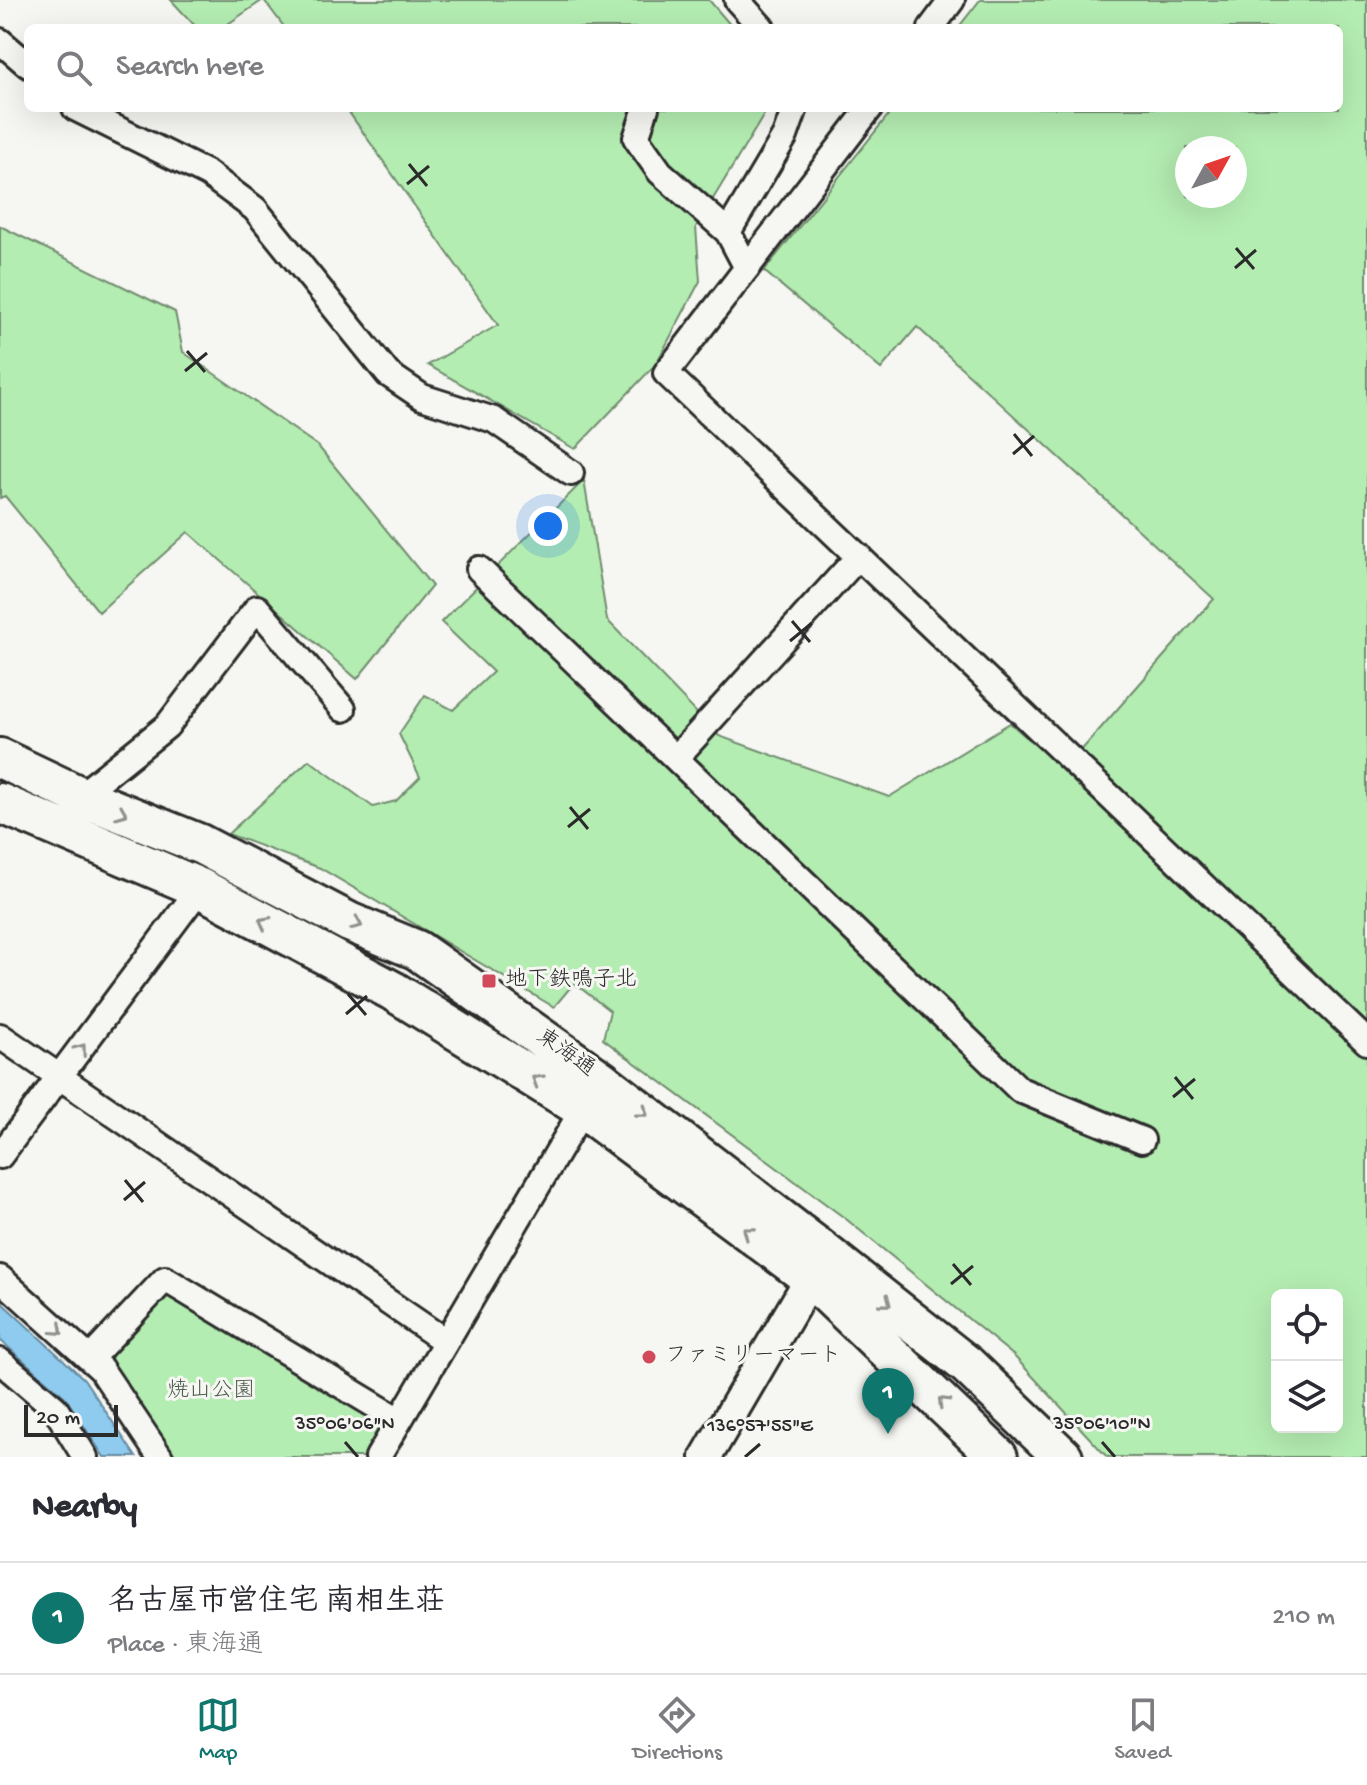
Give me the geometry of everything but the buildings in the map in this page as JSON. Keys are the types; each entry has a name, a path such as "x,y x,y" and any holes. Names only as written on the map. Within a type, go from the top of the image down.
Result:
{"main road":[{"name":"東海通","path":"0,758 80,796 200,844 349,922 417,950 592,1094 818,1266 967,1365 1063,1457"},
{"name":"東海通","path":"0,803 200,888 592,1094"},
{"name":"東海通","path":"818,1266 998,1457"}],"street":[{"path":"737,0 758,24"},
{"path":"934,24 952,0"},
{"path":"0,41 24,62"},
{"path":"83,112 208,174 255,209 388,374 422,397 494,420 571,473"},
{"path":"645,112 636,138 660,172 728,232 747,268"},
{"path":"728,232 785,136 794,112"},
{"path":"867,112 666,373 1367,1042"},
{"path":"676,758 859,556"},
{"path":"479,569 1020,1090 1142,1140"},
{"path":"80,796 167,726 257,608 343,709"},
{"path":"0,1156 200,888"},
{"path":"0,1036 445,1341"},
{"path":"378,1457 592,1094"},
{"path":"706,1457 818,1266"},
{"path":"0,1278 101,1369 160,1457"},
{"path":"90,1359 165,1279 399,1420"},
{"path":"0,1361 55,1408 85,1457"}],"green space":[{"path":"171,0 263,0 228,24 193,24"},
{"path":"264,0 709,0 730,24 282,24"},
{"path":"980,0 1367,0 1367,1457 1107,1457 1014,1356 846,1219 603,1039 610,1011 574,983 554,1007 320,868 228,834 309,760 373,807 396,801 420,777 399,734 425,695 453,710 493,672 441,622 584,480 607,620 719,736 889,797 1010,723 1064,770 1214,599 917,327 881,369 764,271 891,112 1343,112 1343,24 961,24"},
{"path":"349,112 766,112 696,227 700,281 656,364 575,449 428,365 498,325"},
{"path":"0,226 175,312 183,352 318,446 432,586 357,679 188,532 99,612 5,496 0,498"},
{"name":"焼山公園","path":"176,1296 373,1414 380,1429 365,1457 176,1457 111,1360 113,1345 158,1297"}],"water":[{"path":"0,1301 84,1379 136,1457 104,1457 65,1397 0,1340"}],"place":[{"name":"地下鉄鳴子北","path":"489,981"},
{"name":"ファミリーマート","path":"649,1357"},
{"name":"名古屋市営住宅 南相生荘","path":"888,1434"}]}
